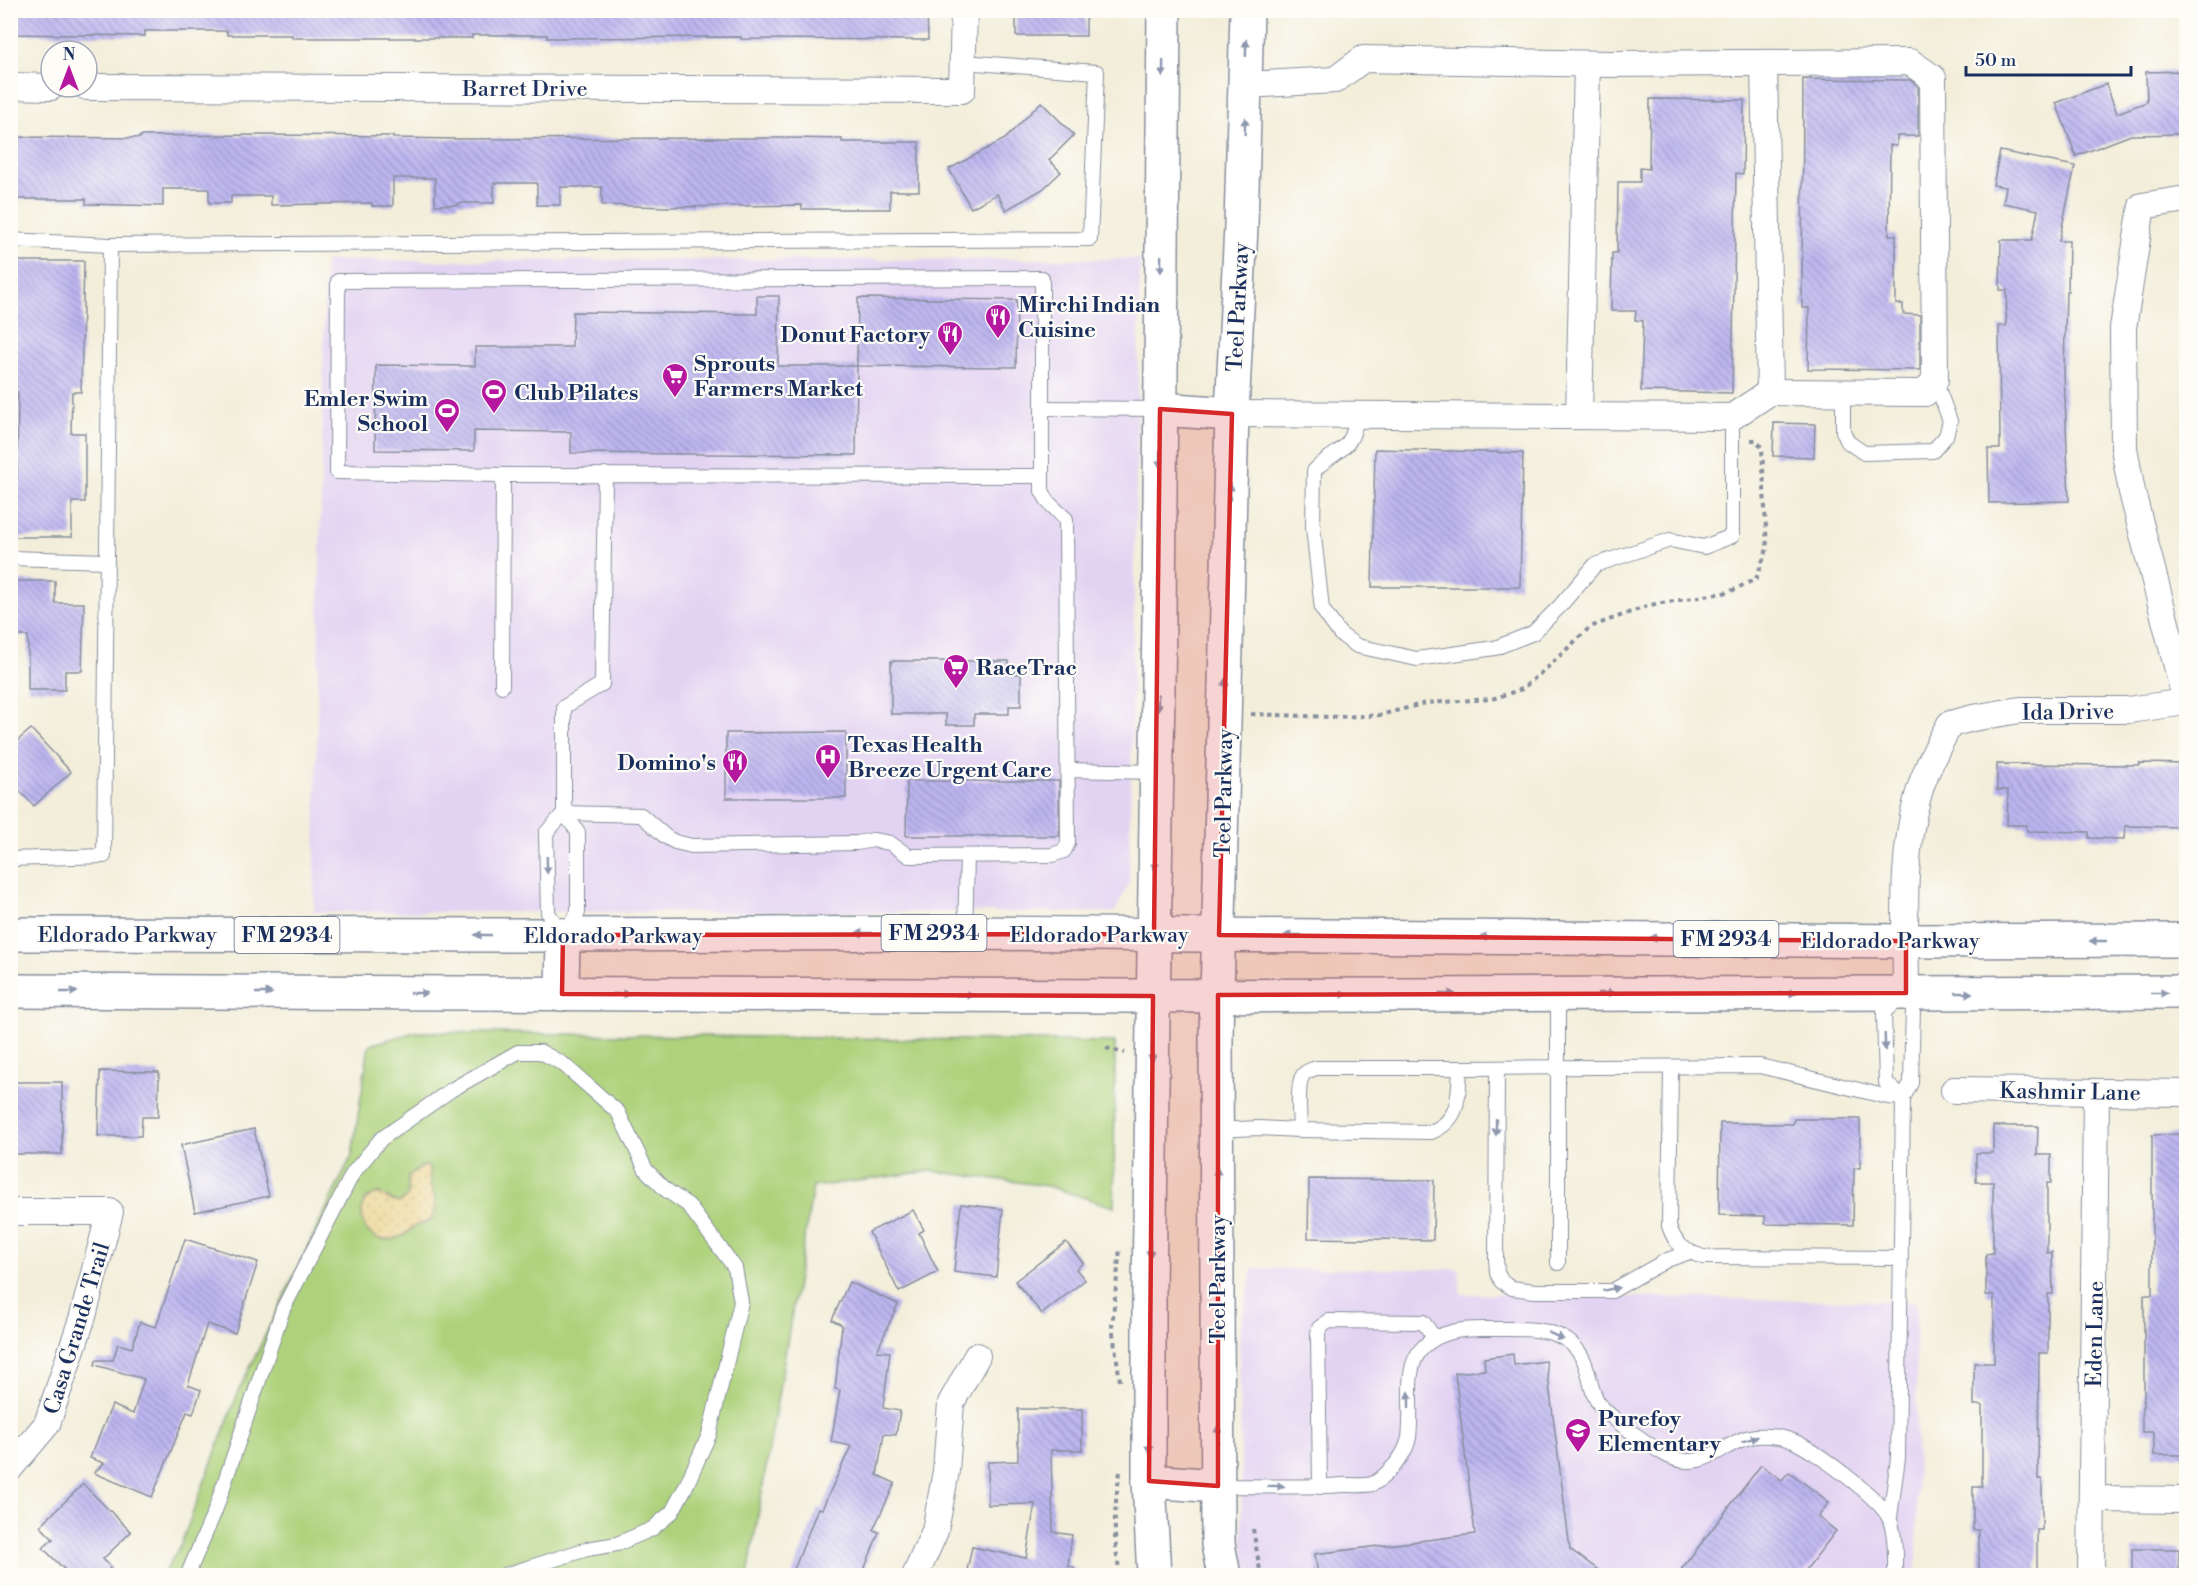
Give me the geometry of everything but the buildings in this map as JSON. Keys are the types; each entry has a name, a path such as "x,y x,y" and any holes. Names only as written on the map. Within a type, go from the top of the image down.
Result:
{"main road":[{"path":"1154,1575 1149,1481 1153,996 1160,618 1164,10"},
{"name":"Teel Parkway","path":"1224,1575 1218,1544 1216,1130 1232,414 1247,10"},
{"path":"1160,409 1232,414"},
{"name":"Eldorado Parkway","path":"10,934 965,933 1906,941 2187,940"},
{"path":"562,994 563,935"},
{"path":"10,991 1153,996 2187,992"},
{"path":"1149,1481 1218,1486"}],"street":[{"path":"963,62 964,10"},
{"path":"1232,414 1732,417 1770,392 1925,393 1935,380 1933,78 1910,62 1587,64 1363,59 1335,80 1246,85"},
{"name":"Barret Drive","path":"99,87 962,90 963,62"},
{"path":"1764,63 1770,392"},
{"path":"1579,416 1587,64"},
{"path":"10,86 39,87"},
{"path":"2187,199 2142,206 2123,328 2124,448 2132,492 2187,701"},
{"name":"Ida Drive","path":"1906,941 1906,868 1912,818 1927,769 1950,724 2020,710 2128,710 2187,701"},
{"path":"1906,941 1906,993"},
{"name":"Kashmir Lane","path":"1954,1090 2187,1093"},
{"name":"Eden Lane","path":"2091,1575 2097,1092"},
{"name":"Casa Grande Trail","path":"10,1212 110,1212 83,1316 47,1425 10,1468"},
{"path":"915,1575 935,1531 946,1471 951,1403 978,1356"},
{"path":"2092,1499 2187,1500"}],"lane":[{"path":"10,240 110,245 1090,239 1097,72 963,62"},
{"path":"10,859 104,856 110,245"},
{"path":"605,474 602,684 564,707 564,813 578,832 578,913 563,935 548,913 546,833 564,813 641,815 666,837 692,846 857,843 873,840 890,843 909,856 1052,855 1064,851 1068,843 1066,519 1043,495 1042,278 338,281 337,472 503,475 605,474 1042,476"},
{"path":"1843,392 1843,431 1848,442 1864,453 1933,451 1946,436 1950,421 1935,380"},
{"path":"1043,408 1160,409"},
{"path":"1356,415 1355,432 1347,446 1314,471 1313,527 1322,609 1340,634 1356,646 1417,658 1495,648 1533,633 1595,565 1670,540 1704,548 1732,536 1732,417"},
{"path":"502,686 503,475"},
{"path":"10,558 107,561"},
{"path":"1068,770 1156,772"},
{"path":"965,933 967,856"},
{"path":"1558,993 1558,1263"},
{"path":"1895,1575 1895,1547 1890,1517 1898,1458 1903,1098 1911,1083 1913,1010 1906,993 1884,1012 1886,1083 1903,1098"},
{"path":"187,1575 215,1511 283,1309 353,1173 381,1139 451,1090 518,1052 541,1052 563,1064 618,1112 646,1170 666,1190 688,1205 735,1268 741,1302 709,1435 686,1488 672,1512 652,1529 617,1544 587,1550 502,1575"},
{"path":"1300,1130 1299,1084 1302,1076 1316,1068 1760,1066 1903,1098"},
{"path":"1671,1067 1669,1226 1674,1239 1680,1246 1703,1257 1900,1258"},
{"path":"1216,1130 1259,1128 1431,1132 1444,1126 1454,1114 1460,1068"},
{"path":"1497,1068 1496,1259 1497,1273 1502,1282 1512,1288 1534,1291 1612,1291 1667,1260 1690,1252"},
{"path":"1320,1487 1319,1328 1329,1321 1423,1322 1434,1337"},
{"path":"1218,1486 1320,1487 1373,1484 1395,1466 1404,1452 1409,1438 1409,1380 1412,1365 1421,1350 1434,1337 1454,1331 1474,1329 1535,1329 1556,1334 1574,1346 1584,1360 1599,1404 1633,1432 1669,1456 1686,1461 1698,1461 1753,1437 1772,1436 1790,1440 1808,1448 1873,1498 1890,1517"}],"path":[{"path":"1253,1529 1261,1575"}],"highlighted area":[{"path":"1160,409 1232,414 1219,935 1906,941 1906,993 1218,995 1218,1486 1149,1481 1153,996 562,994 563,935 1154,934"}],"shaded area":[{"path":"1140,259 1129,882 1115,912 314,912 325,261"},
{"name":"Purefoy Elementary","path":"1252,1269 1459,1269 1461,1294 1916,1302 1917,1575 1243,1576 1239,1338"}],"green space":[{"path":"415,1032 1115,1042 1114,1207 1048,1186 931,1171 813,1187 748,1575 162,1576 181,1544 239,1390 352,1155 369,1045"}],"sand":[{"path":"425,1165 429,1168 430,1185 435,1198 435,1211 432,1219 415,1226 404,1235 389,1239 378,1238 369,1233 362,1215 363,1205 368,1198 379,1194 401,1202 408,1195 408,1176"}],"place":[{"name":"Mirchi Indian Cuisine","path":"998,340"},
{"name":"Donut Factory","path":"950,357"},
{"name":"Sprouts Farmers Market","path":"675,399"},
{"name":"Club Pilates","path":"494,415"},
{"name":"Emler Swim School","path":"447,434"},
{"name":"RaceTrac","path":"956,690"},
{"name":"Texas Health Breeze Urgent Care","path":"828,780"},
{"name":"Domino's","path":"735,785"},
{"name":"Purefoy Elementary","path":"1578,1454"}]}
